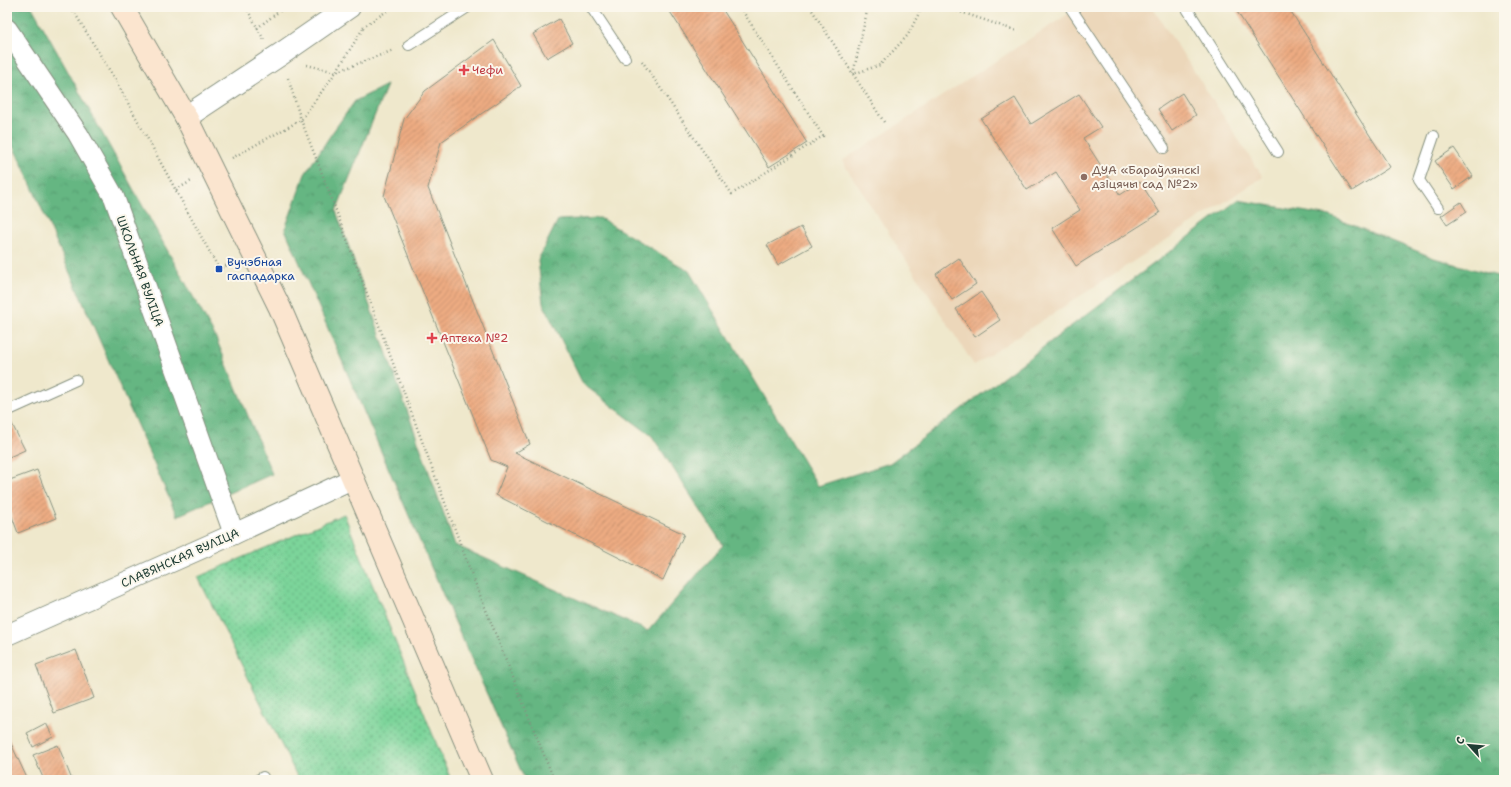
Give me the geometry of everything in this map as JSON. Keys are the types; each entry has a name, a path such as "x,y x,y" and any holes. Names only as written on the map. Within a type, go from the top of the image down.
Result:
{"main road":[{"path":"122,7 186,117 280,308 482,780"}],"street":[{"path":"186,117 274,59 348,7"},
{"name":"ШКОЛЬНАЯ ВУЛІЦА","path":"7,29 78,134 114,197 234,534"},
{"name":"СЛАВЯНСКАЯ ВУЛІЦА","path":"7,635 234,534 352,479"}],"lane":[{"path":"409,45 468,7"},
{"path":"591,7 625,58"},
{"path":"1070,7 1164,148"},
{"path":"1186,7 1278,152"},
{"path":"1434,136 1419,180 1438,208"},
{"path":"7,412 76,380"}],"path":[{"path":"71,7 116,81 220,270"},
{"path":"246,7 274,59 288,78 301,120 472,575 554,780"},
{"path":"257,28 285,7"},
{"path":"641,59 732,194 823,136 740,7"},
{"path":"810,7 884,122"},
{"path":"853,74 868,7"},
{"path":"853,74 880,65 908,35 922,7"},
{"path":"946,7 1018,31"},
{"path":"176,190 301,120 336,72 364,27"},
{"path":"307,65 336,72 409,45"}],"shaded area":[{"path":"1079,7 1152,7 1263,177 974,365 842,161"}],"green space":[{"path":"7,7 32,7 215,336 272,474 177,516 22,164 7,135"},
{"path":"387,85 336,211 455,545 648,631 723,545 652,436 583,384 543,303 538,260 558,220 600,218 689,271 818,486 890,463 1238,200 1330,216 1434,258 1504,278 1504,780 525,780 285,229 305,174 332,133 355,101"},
{"path":"344,514 451,780 299,780 198,577"}],"building":[{"path":"667,7 721,7 807,143 769,167"},
{"path":"1234,7 1288,7 1390,167 1352,191"},
{"path":"559,19 572,43 547,58 533,34"},
{"path":"494,40 521,86 441,142 428,188 530,444 515,453 684,534 663,580 496,495 507,467 491,460 384,196 404,119 425,91"},
{"path":"1182,93 1196,115 1172,131 1158,109"},
{"name":"ДУА «Бараўлянскі дзіцячы сад №2»","path":"1079,94 1101,127 1083,138 1120,195 1140,182 1160,213 1076,266 1052,228 1080,210 1056,172 1027,190 981,119 1015,98 1031,124"},
{"path":"1454,148 1473,176 1454,189 1435,161"},
{"path":"1461,202 1467,212 1447,225 1441,216"},
{"path":"801,227 812,246 778,265 767,245"},
{"path":"959,258 976,284 952,300 936,274"},
{"path":"981,292 1000,320 975,337 956,309"},
{"path":"11,422 25,450 7,458 7,424"},
{"path":"37,470 56,518 18,533 7,503 7,481"},
{"path":"76,650 94,698 54,713 36,665"},
{"path":"46,723 53,737 33,747 27,733"},
{"path":"7,735 26,776 17,780 7,780"},
{"path":"58,745 72,780 44,780 33,755"}],"place":[{"name":"Чефи","path":"464,70"},
{"name":"ДУА «Бараўлянскі дзіцячы сад №2»","path":"1084,177"},
{"name":"Вучэбная гаспадарка","path":"219,269"},
{"name":"Аптека №2","path":"432,338"}]}
